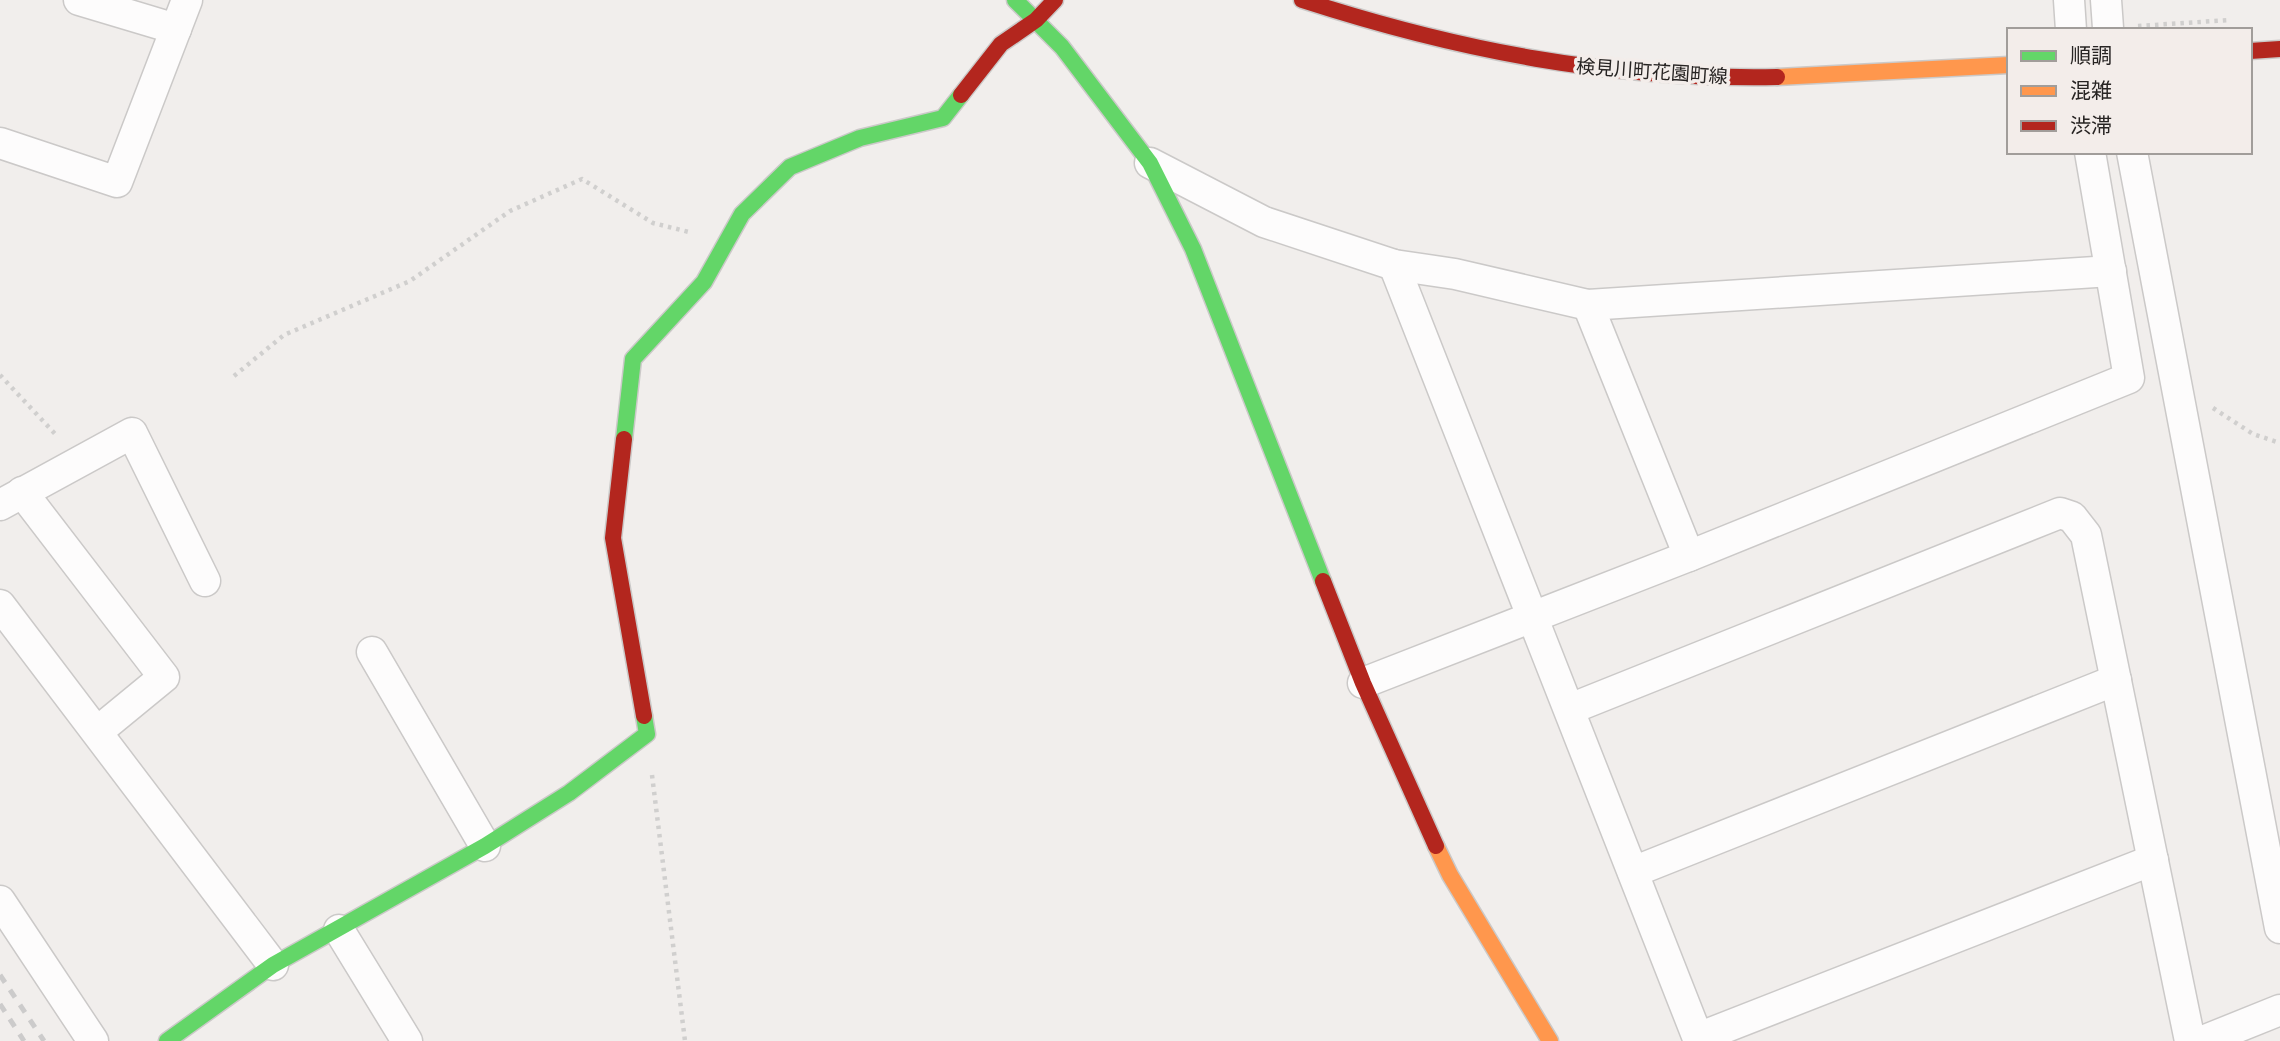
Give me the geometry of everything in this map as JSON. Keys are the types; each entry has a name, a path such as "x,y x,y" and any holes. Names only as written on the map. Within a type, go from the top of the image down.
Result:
{"street":[{"path":"79,0 176,29"},
{"path":"0,143 117,183 187,0"},
{"path":"1015,0 1098,92 1150,163 1193,250 1363,683 1450,875 1550,1041"},
{"path":"186,1036 273,965 485,846 569,793 647,734 613,538 633,359 704,282 742,214 790,167 860,138 943,118 1001,44 1035,20 1055,0"},
{"name":"検見川町花園町線","path":"1302,0 1446,43 1596,70 1755,78 2007,65"},
{"path":"2068,0 2071,28"},
{"path":"2252,51 2280,49"},
{"path":"1363,683 1689,556 2129,377 2090,154"},
{"path":"2132,154 2280,928"},
{"path":"1150,163 1264,222 1394,265 1455,274 1588,305 2111,271"},
{"path":"1394,265 1699,1040 2153,860"},
{"path":"1588,305 1689,556"},
{"path":"97,732 164,677 11,498 132,433 205,581"},
{"path":"1570,709 2060,513 2072,517 2086,535 2190,1041"},
{"path":"0,605 273,965"},
{"path":"372,652 485,846"},
{"path":"1633,872 2116,680"},
{"path":"0,901 93,1041"},
{"path":"338,930 407,1041"},
{"path":"2203,1041 2280,1010"}],"path":[{"path":"2107,14 2240,20"},
{"path":"234,376 284,335 410,281 510,211 582,179 653,223 727,241"},
{"path":"0,375 80,461"},
{"path":"2175,383 2253,434 2280,443"},
{"path":"647,734 685,1041"}],"railway":[{"path":"0,975 44,1041"},
{"path":"0,1004 24,1041"}],"traffic: fast":[{"path":"1015,0 1062,47 1150,163 1193,249 1323,581"},
{"path":"624,439 633,359 704,282 742,214 790,167 860,138 943,118 961,95"},
{"path":"167,1041 273,965 485,846 569,793 647,734 644,716"}],"traffic: slow":[{"path":"1777,77 2007,65"},
{"path":"1436,846 1450,875 1550,1041"}],"traffic: jam":[{"path":"961,95 1001,44 1036,20 1055,0"},
{"path":"1302,0 1419,34 1536,59 1655,73 1777,77"},
{"path":"2252,51 2280,49"},
{"path":"624,439 613,538 644,716"},
{"path":"1323,581 1363,683 1436,846"}]}
